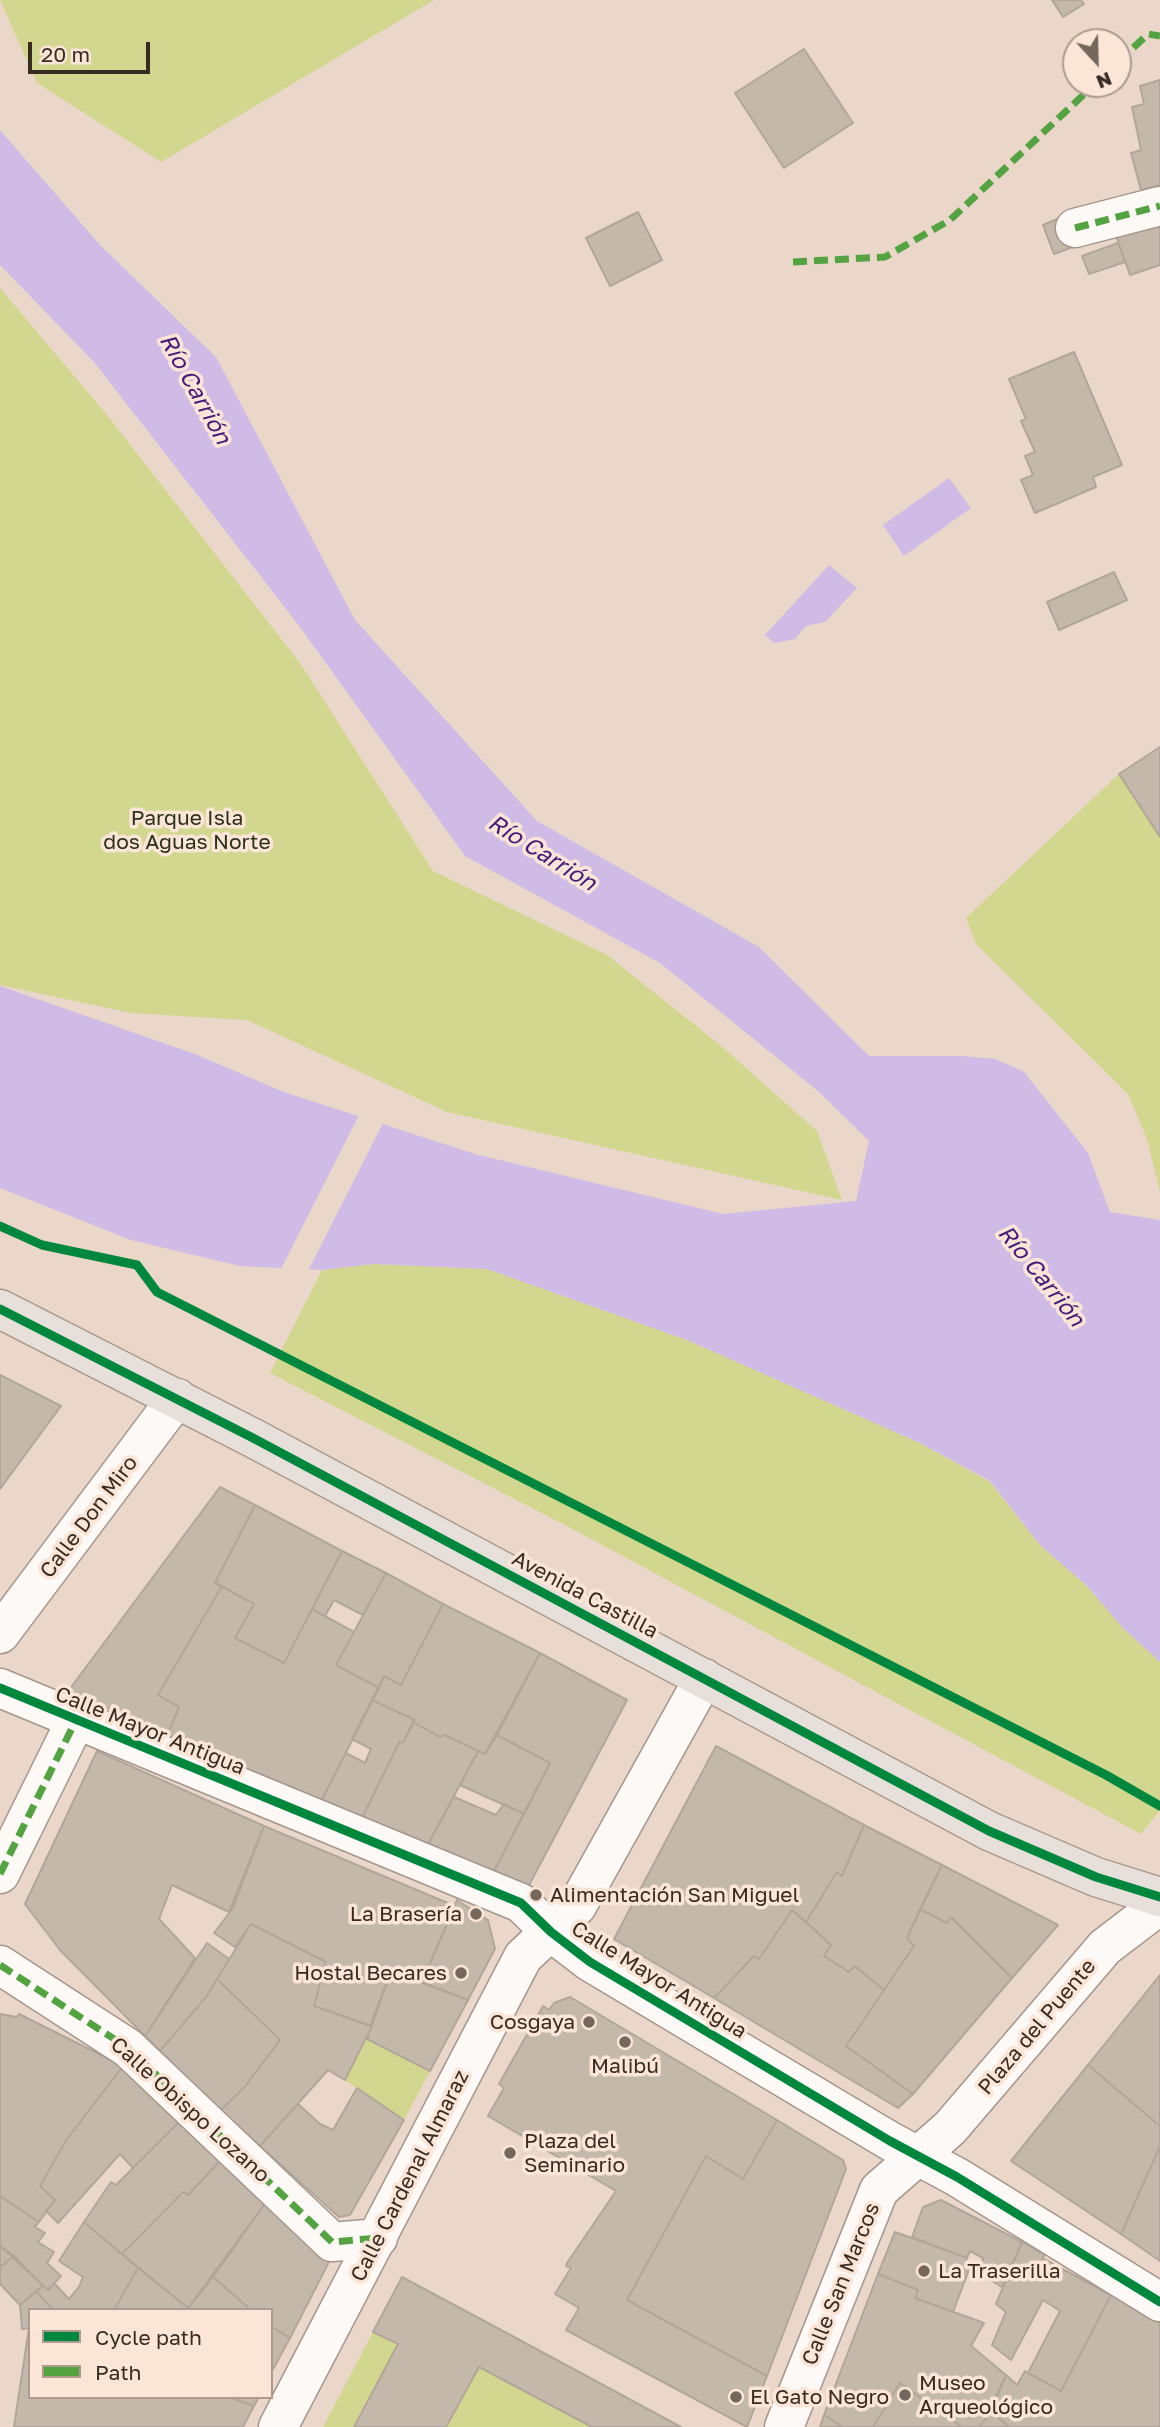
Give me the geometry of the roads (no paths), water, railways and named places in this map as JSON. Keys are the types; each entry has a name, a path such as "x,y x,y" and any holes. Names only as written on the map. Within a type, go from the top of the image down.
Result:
{"main road":[{"name":"Avenida Castilla","path":"0,1309 177,1398 989,1831 1096,1877 1160,1897"}],"street":[{"path":"1075,228 1160,206"},
{"name":"Calle Don Miro","path":"0,1634 177,1398"},
{"name":"Calle Cardenal Almaraz","path":"278,2427 523,1957 577,1906 704,1678"},
{"name":"Calle Mayor Antigua","path":"0,1688 521,1903 551,1932 590,1962 890,2141 919,2155 1160,2302"},
{"path":"0,1874 76,1720"},
{"name":"Plaza del Puente","path":"919,2155 950,2128 1105,1947 1160,1905"},
{"name":"Calle Obispo Lozano","path":"0,1965 128,2048 332,2242 378,2238"},
{"name":"Calle San Marcos","path":"784,2427 879,2190 919,2155"}],"water":[{"name":"Río Carrión","path":"0,130 100,245 216,357 355,620 537,821 759,947 869,1056 962,1056 996,1059 1024,1072 1088,1153 1110,1212 1160,1220 1160,1662 1122,1627 1087,1586 1040,1545 990,1481 920,1443 687,1340 487,1269 374,1264 322,1270 240,1266 131,1240 0,1188 0,986 195,1054 284,1092 475,1154 723,1214 856,1201 869,1141 818,1091 660,963 465,856 297,623 94,362 0,265"},
{"path":"949,478 971,508 904,556 883,525"},
{"path":"829,565 857,588 825,622 806,626 795,639 774,643 765,635"}],"place":[{"name":"Alimentación San Miguel","path":"536,1895"},
{"name":"La Brasería","path":"476,1914"},
{"name":"Hostal Becares","path":"461,1973"},
{"name":"Cosgaya","path":"589,2022"},
{"name":"Malibú","path":"625,2042"},
{"name":"Plaza del Seminario","path":"510,2153"},
{"name":"La Traserilla","path":"924,2271"},
{"name":"Museo Arqueológico","path":"905,2395"},
{"name":"El Gato Negro","path":"736,2397"}],"park label":[{"name":"Parque Isla dos Aguas Norte","path":"187,830"}]}
